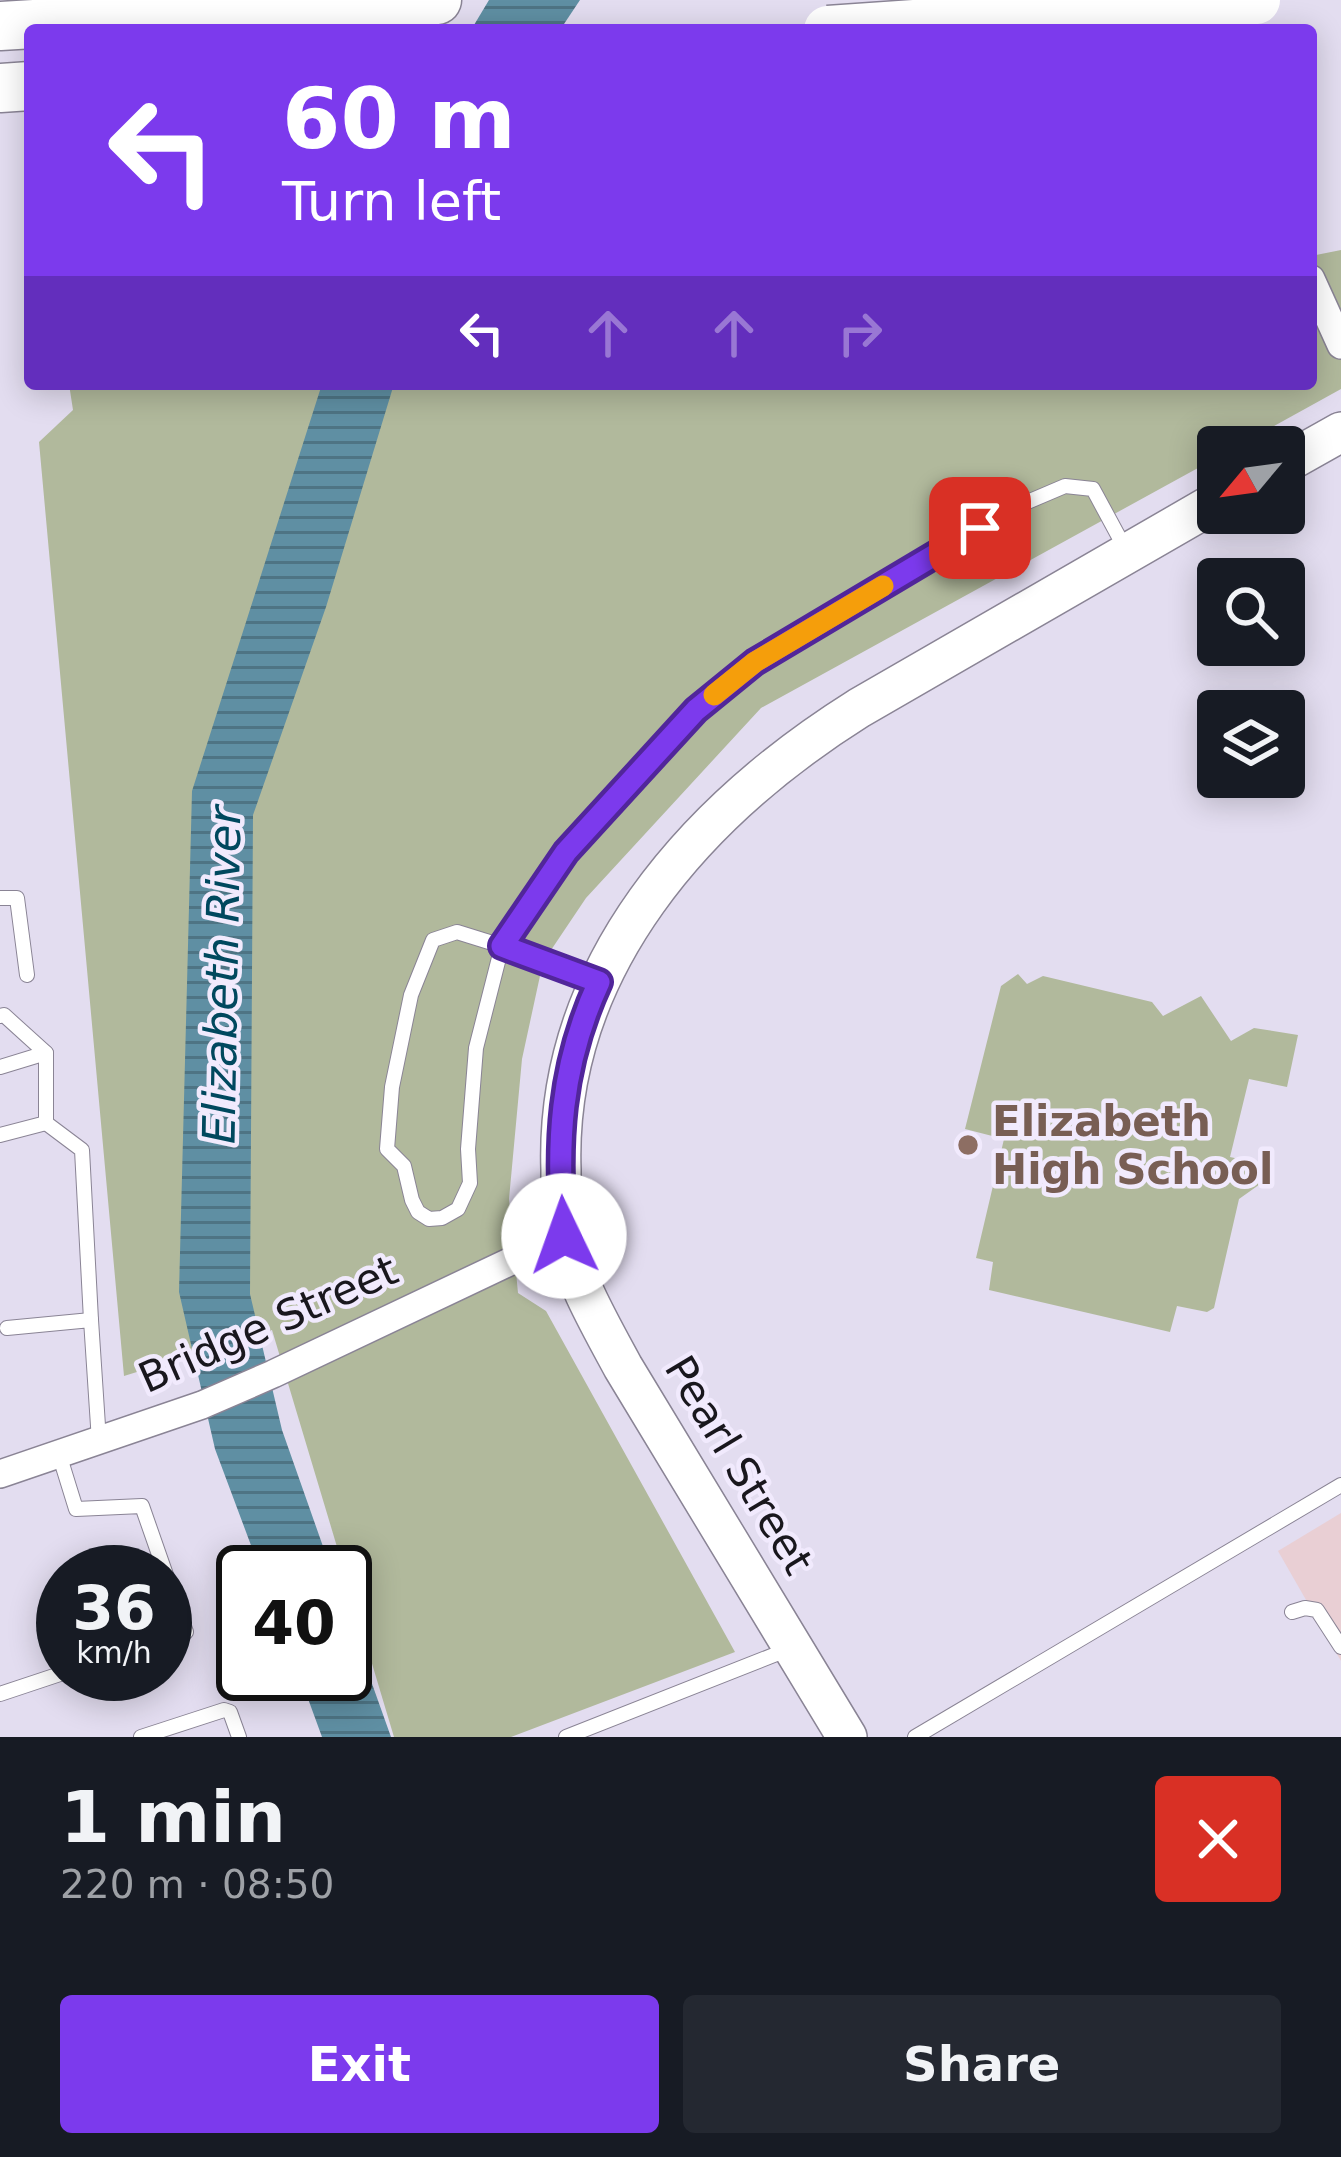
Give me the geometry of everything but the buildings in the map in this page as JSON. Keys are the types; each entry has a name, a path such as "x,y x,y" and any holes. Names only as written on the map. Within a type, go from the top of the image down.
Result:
{"highway":[{"path":"34,24 436,0"},
{"path":"914,24 1256,0"}],"street":[{"path":"1317,293 1337,337"},
{"path":"1305,452 1341,431"},
{"name":"Pearl Street","path":"847,1737 590,1306 564,1236 560,1148 572,1052 599,982 623,937 669,871 708,827 785,759 859,708 1197,513"},
{"name":"Bridge Street","path":"0,1474 202,1405 564,1236"}],"lane":[{"path":"599,982 502,946 457,932 433,940 411,995 392,1087 387,1149 404,1166 418,1212 430,1219 442,1218 458,1209 470,1183 467,1149 476,1048 502,946 566,852 696,710 755,662 1018,506 1065,486 1093,490 1127,553"},
{"path":"0,898 17,898 27,975"},
{"path":"0,1016 46,1054 46,1124"},
{"path":"0,1067 46,1054"},
{"path":"0,1136 46,1124"},
{"path":"46,1124 82,1150 100,1441"},
{"path":"7,1328 91,1320"},
{"path":"59,1454 76,1509 142,1505 156,1545"},
{"path":"915,1737 1341,1485"},
{"path":"1292,1612 1317,1610 1341,1647"},
{"path":"566,1737 794,1647"},
{"path":"0,1694 36,1682"},
{"path":"141,1737 224,1710 230,1712 239,1737"}],"shaded area":[{"path":"1341,1513 1341,1661 1278,1551"}],"green space":[{"path":"1341,250 1341,389 1274,426 1197,426 1197,469 761,708 586,898 543,962 522,1059 509,1199 518,1293 546,1311 735,1652 511,1737 394,1737 372,1664 372,1545 336,1545 272,1330 124,1376 39,442 73,410 70,390 1317,390 1317,255"},
{"path":"1018,974 1027,984 1043,976 1152,1002 1163,1016 1201,996 1231,1041 1254,1028 1298,1035 1287,1087 1249,1079 1230,1157 1267,1165 1263,1182 1239,1199 1214,1308 1207,1312 1177,1306 1170,1332 989,1290 993,1262 976,1258 1004,1139 965,1129 1001,986"}],"water":[{"path":"489,0 580,0 564,24 475,24"},
{"name":"Elizabeth River","path":"320,390 392,390 326,607 253,815 250,1294 282,1430 322,1545 251,1545 215,1449 179,1292 192,791"},
{"path":"372,1684 391,1737 322,1737 309,1701 372,1701"}],"slow traffic":[{"path":"714,695 755,662 883,586"}],"place":[{"name":"Elizabeth High School","path":"968,1145"}],"route":[{"path":"564,1236 560,1148 564,1097 572,1052 599,982 502,946 566,852 696,710 755,662 980,528"}]}
